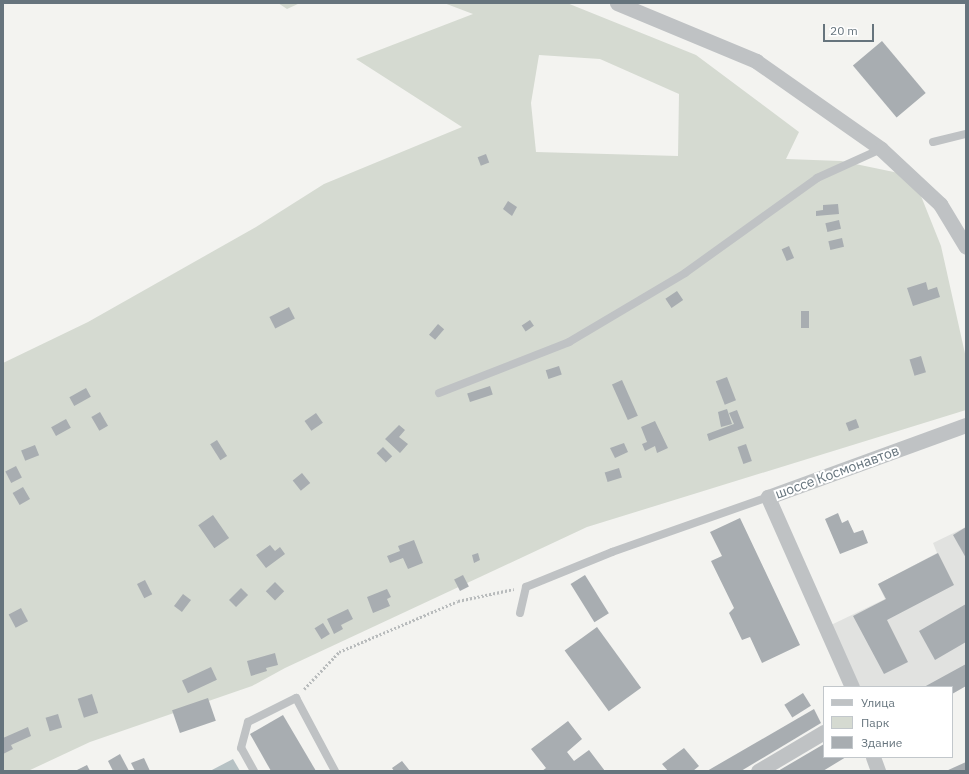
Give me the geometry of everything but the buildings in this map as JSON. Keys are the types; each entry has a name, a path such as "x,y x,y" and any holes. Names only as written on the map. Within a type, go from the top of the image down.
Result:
{"street":[{"path":"617,3 756,61 881,149 940,204 966,247"},
{"name":"шоссе Космонавтов","path":"852,686 768,497 966,425"},
{"path":"758,771 823,733"},
{"path":"873,758 878,771"}],"lane":[{"path":"933,142 966,134"},
{"path":"439,393 568,342 684,273 817,178 881,149"},
{"path":"520,612 526,587 612,552 768,497"},
{"path":"254,771 242,748 248,722 296,698 335,771"}],"path":[{"path":"296,698 339,652 458,601 526,587"}],"shaded area":[{"path":"966,527 966,686 953,693 953,686 860,686 831,625 885,599 878,584 937,553 933,543"},
{"path":"233,759 240,771 210,771"}],"green space":[{"path":"278,3 300,3 287,9"},
{"path":"444,3 567,3 696,55 799,132 786,159 841,161 913,176 941,246 966,358 966,410 587,527 285,668 252,686 90,742 28,771 3,771 3,363 88,322 256,227 324,184 462,127 356,59 473,14","holes":["539,55 600,59 679,94 678,156 536,152 531,103"]}]}
